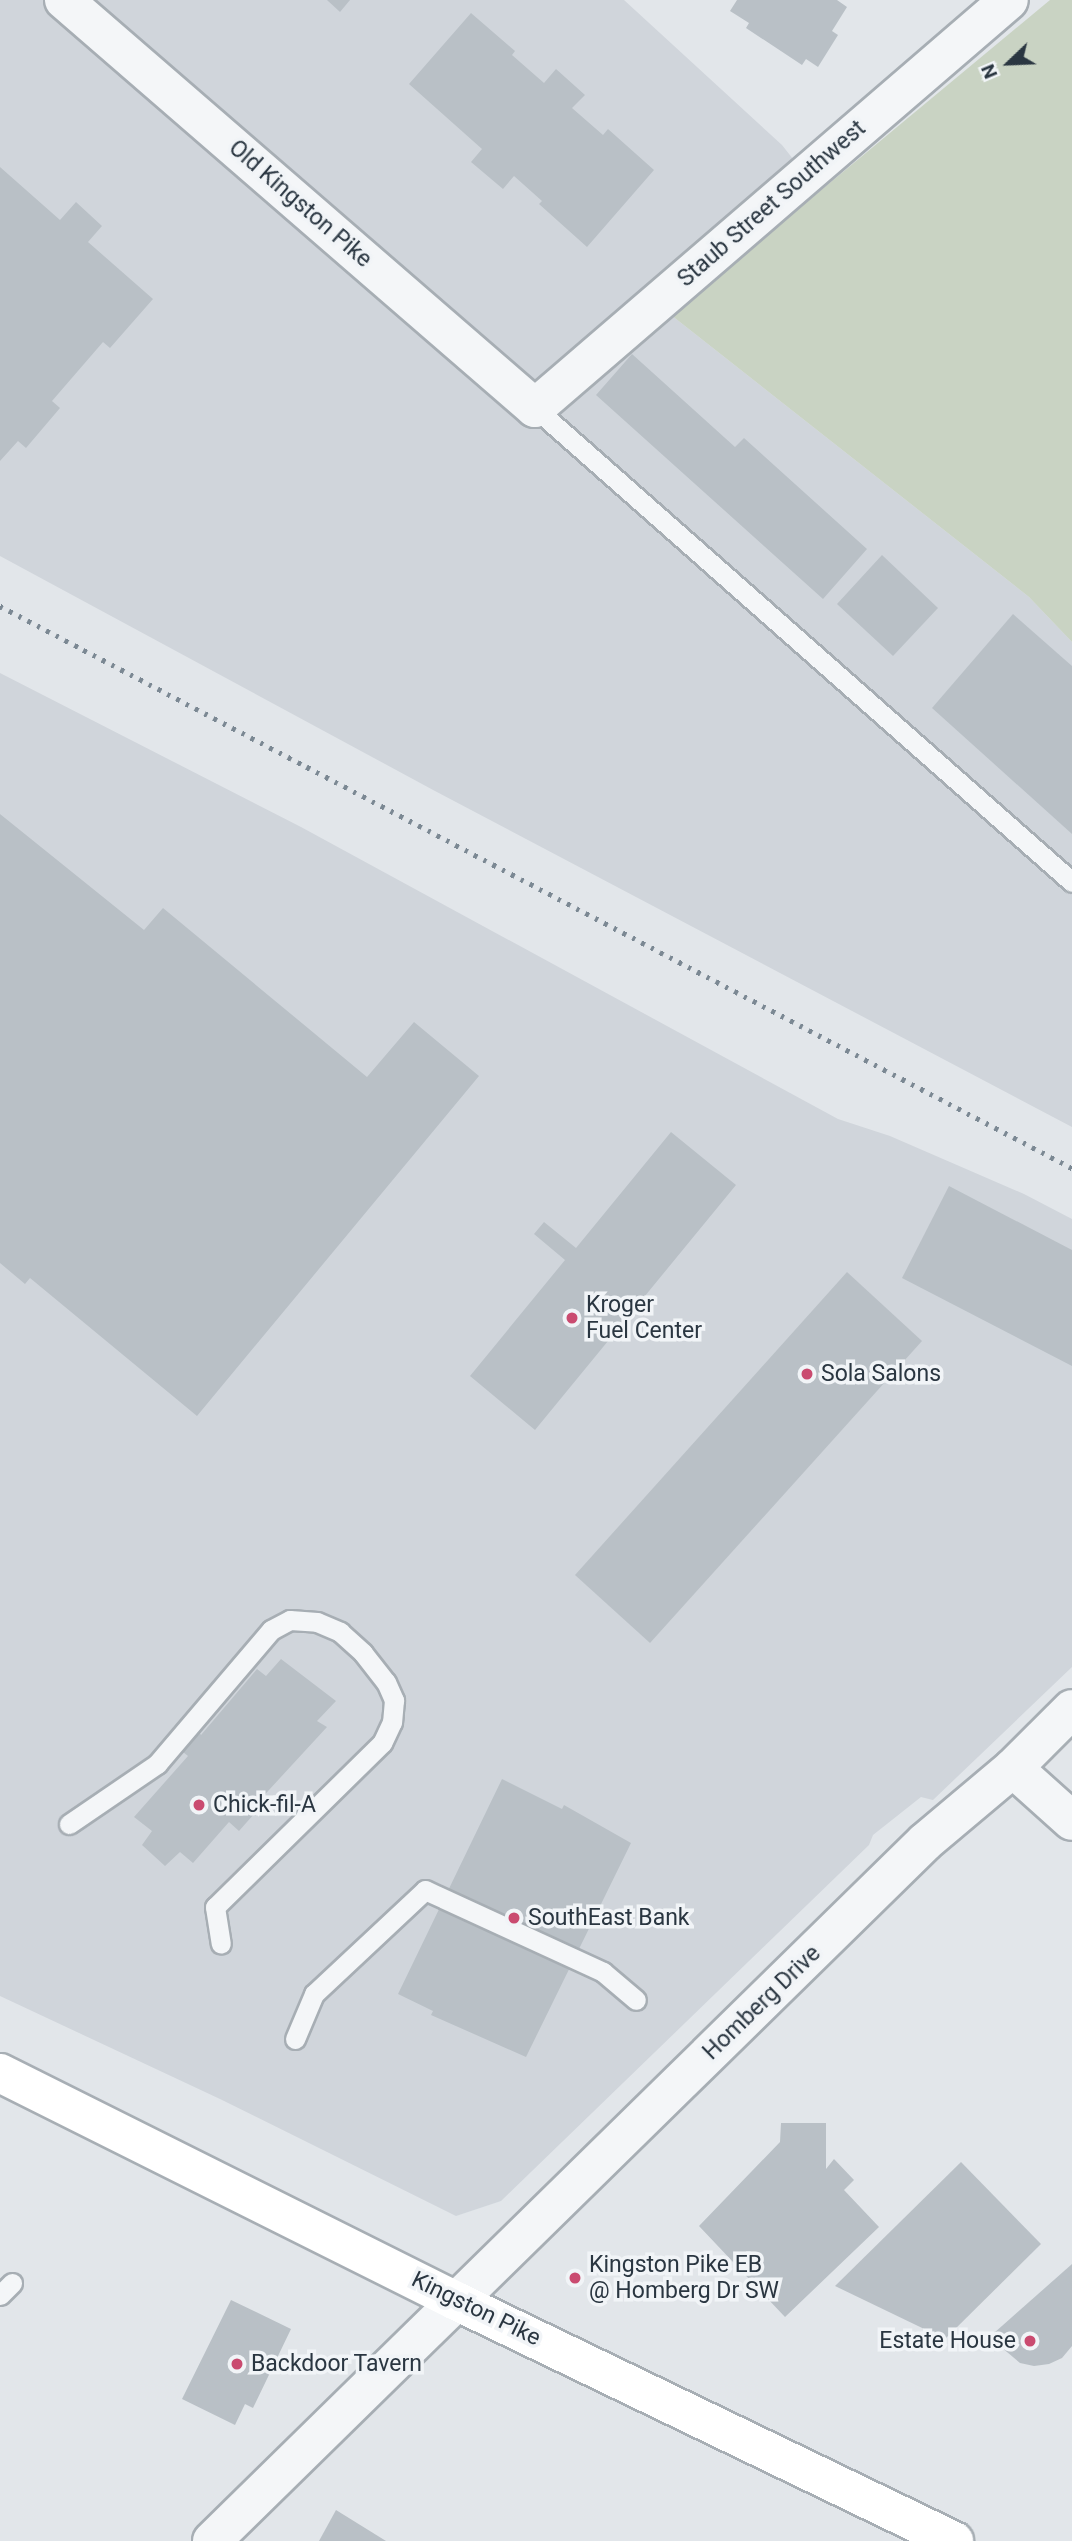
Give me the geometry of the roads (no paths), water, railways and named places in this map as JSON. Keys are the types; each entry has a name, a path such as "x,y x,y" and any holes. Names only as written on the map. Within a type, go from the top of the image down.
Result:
{"main road":[{"name":"Kingston Pike","path":"0,2073 456,2301 954,2541"}],"street":[{"name":"Old Kingston Pike","path":"64,0 535,408"},
{"name":"Staub Street Southwest","path":"535,408 1009,0"},
{"name":"Homberg Drive","path":"212,2541 926,1842 1013,1768 1072,1709"},
{"path":"1013,1768 1072,1821"}],"lane":[{"path":"535,408 1072,882"},
{"path":"69,1824 157,1764 271,1630 290,1620 317,1622 340,1632 363,1653 386,1682 394,1700 392,1722 382,1743 215,1907 221,1944"},
{"path":"295,2039 314,1994 425,1890 603,1972 636,2000"}],"railway":[{"path":"0,606 1072,1168"}],"place":[{"name":"Kroger Fuel Center","path":"572,1318"},
{"name":"Sola Salons","path":"807,1374"},
{"name":"Chick-fil-A","path":"199,1805"},
{"name":"SouthEast Bank","path":"514,1918"},
{"name":"Kingston Pike EB @ Homberg Dr SW","path":"575,2278"},
{"name":"Estate House","path":"1030,2341"},
{"name":"Backdoor Tavern","path":"237,2364"}]}
